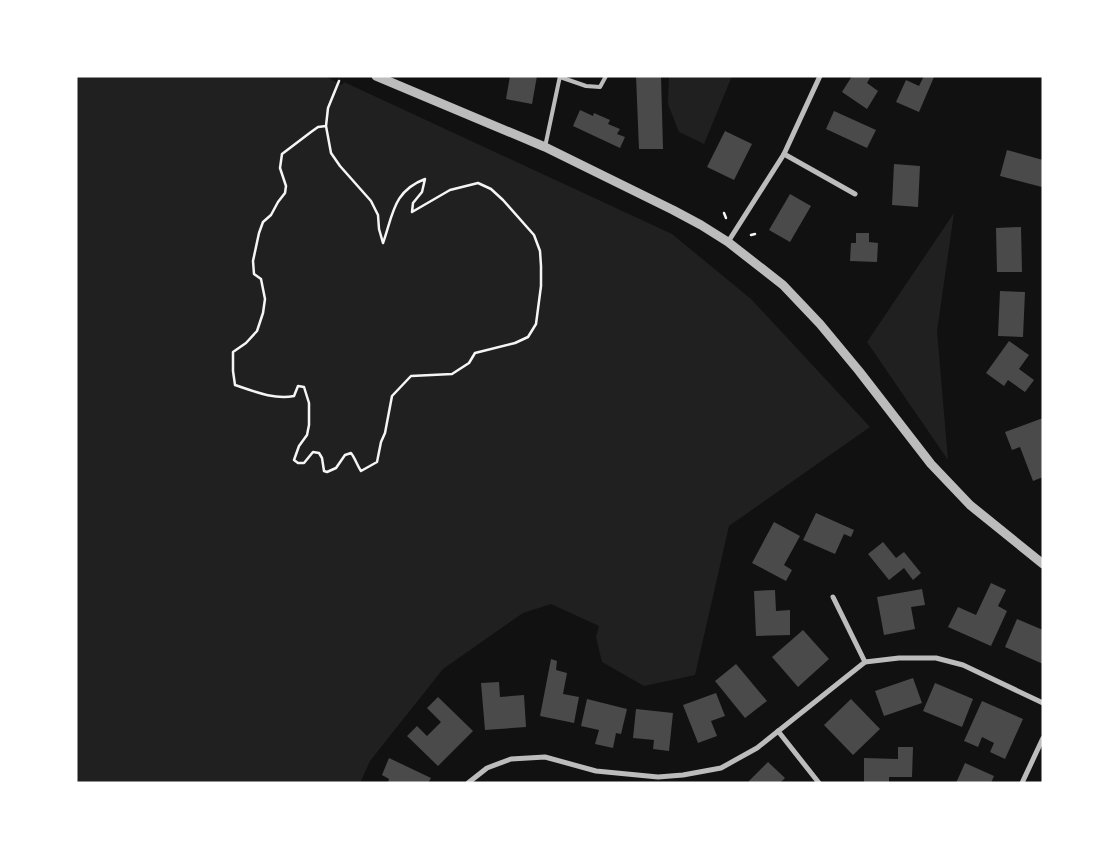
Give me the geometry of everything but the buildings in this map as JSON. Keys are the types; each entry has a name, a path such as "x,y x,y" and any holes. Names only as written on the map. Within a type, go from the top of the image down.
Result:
{"street":[{"path":"376,76 545,148 673,210 728,242 783,285 820,324 931,464 970,505 1042,563"},
{"path":"728,242 784,154 820,76"},
{"path":"784,154 855,194"},
{"path":"833,597 865,662"},
{"path":"468,783 486,768 512,759 545,757 596,771 658,780 722,768 757,748 865,662 900,658 936,658 963,665 1043,703"},
{"path":"778,731 819,783"},
{"path":"1022,783 1043,738"}],"lane":[{"path":"545,148 560,77 586,86 600,87 606,76"}],"path":[{"path":"326,126 318,127 282,154 280,168 286,186 285,193 271,215 263,222 258,232 253,261 254,274 261,279 265,299 263,313 257,331 246,343 233,352 233,371 235,385 266,394 294,396 298,386 304,387 309,403 309,425 307,435 299,446 294,460 304,463 313,452 319,453 322,458 324,471 327,472 336,468 345,455 351,452 361,471 378,462 392,396 411,376 452,374 469,363 475,353 515,343 528,337 536,324 541,286 540,251 534,235 508,205 491,189 478,183 450,190 412,212 413,203 422,192 425,179 418,181 405,190 394,207 383,243 378,215 371,201 331,153 326,126 328,108 339,81"},
{"path":"724,213 726,218"}],"shaded area":[{"path":"76,76 325,76 342,85 344,82 672,234 751,299 870,427 729,526 695,675 644,686 602,662 596,637 599,626 551,604 523,613 443,669 370,761 360,783 76,783"},
{"path":"669,76 732,76 704,144 679,132 668,104"},
{"path":"954,213 937,331 948,460 867,342"}]}
